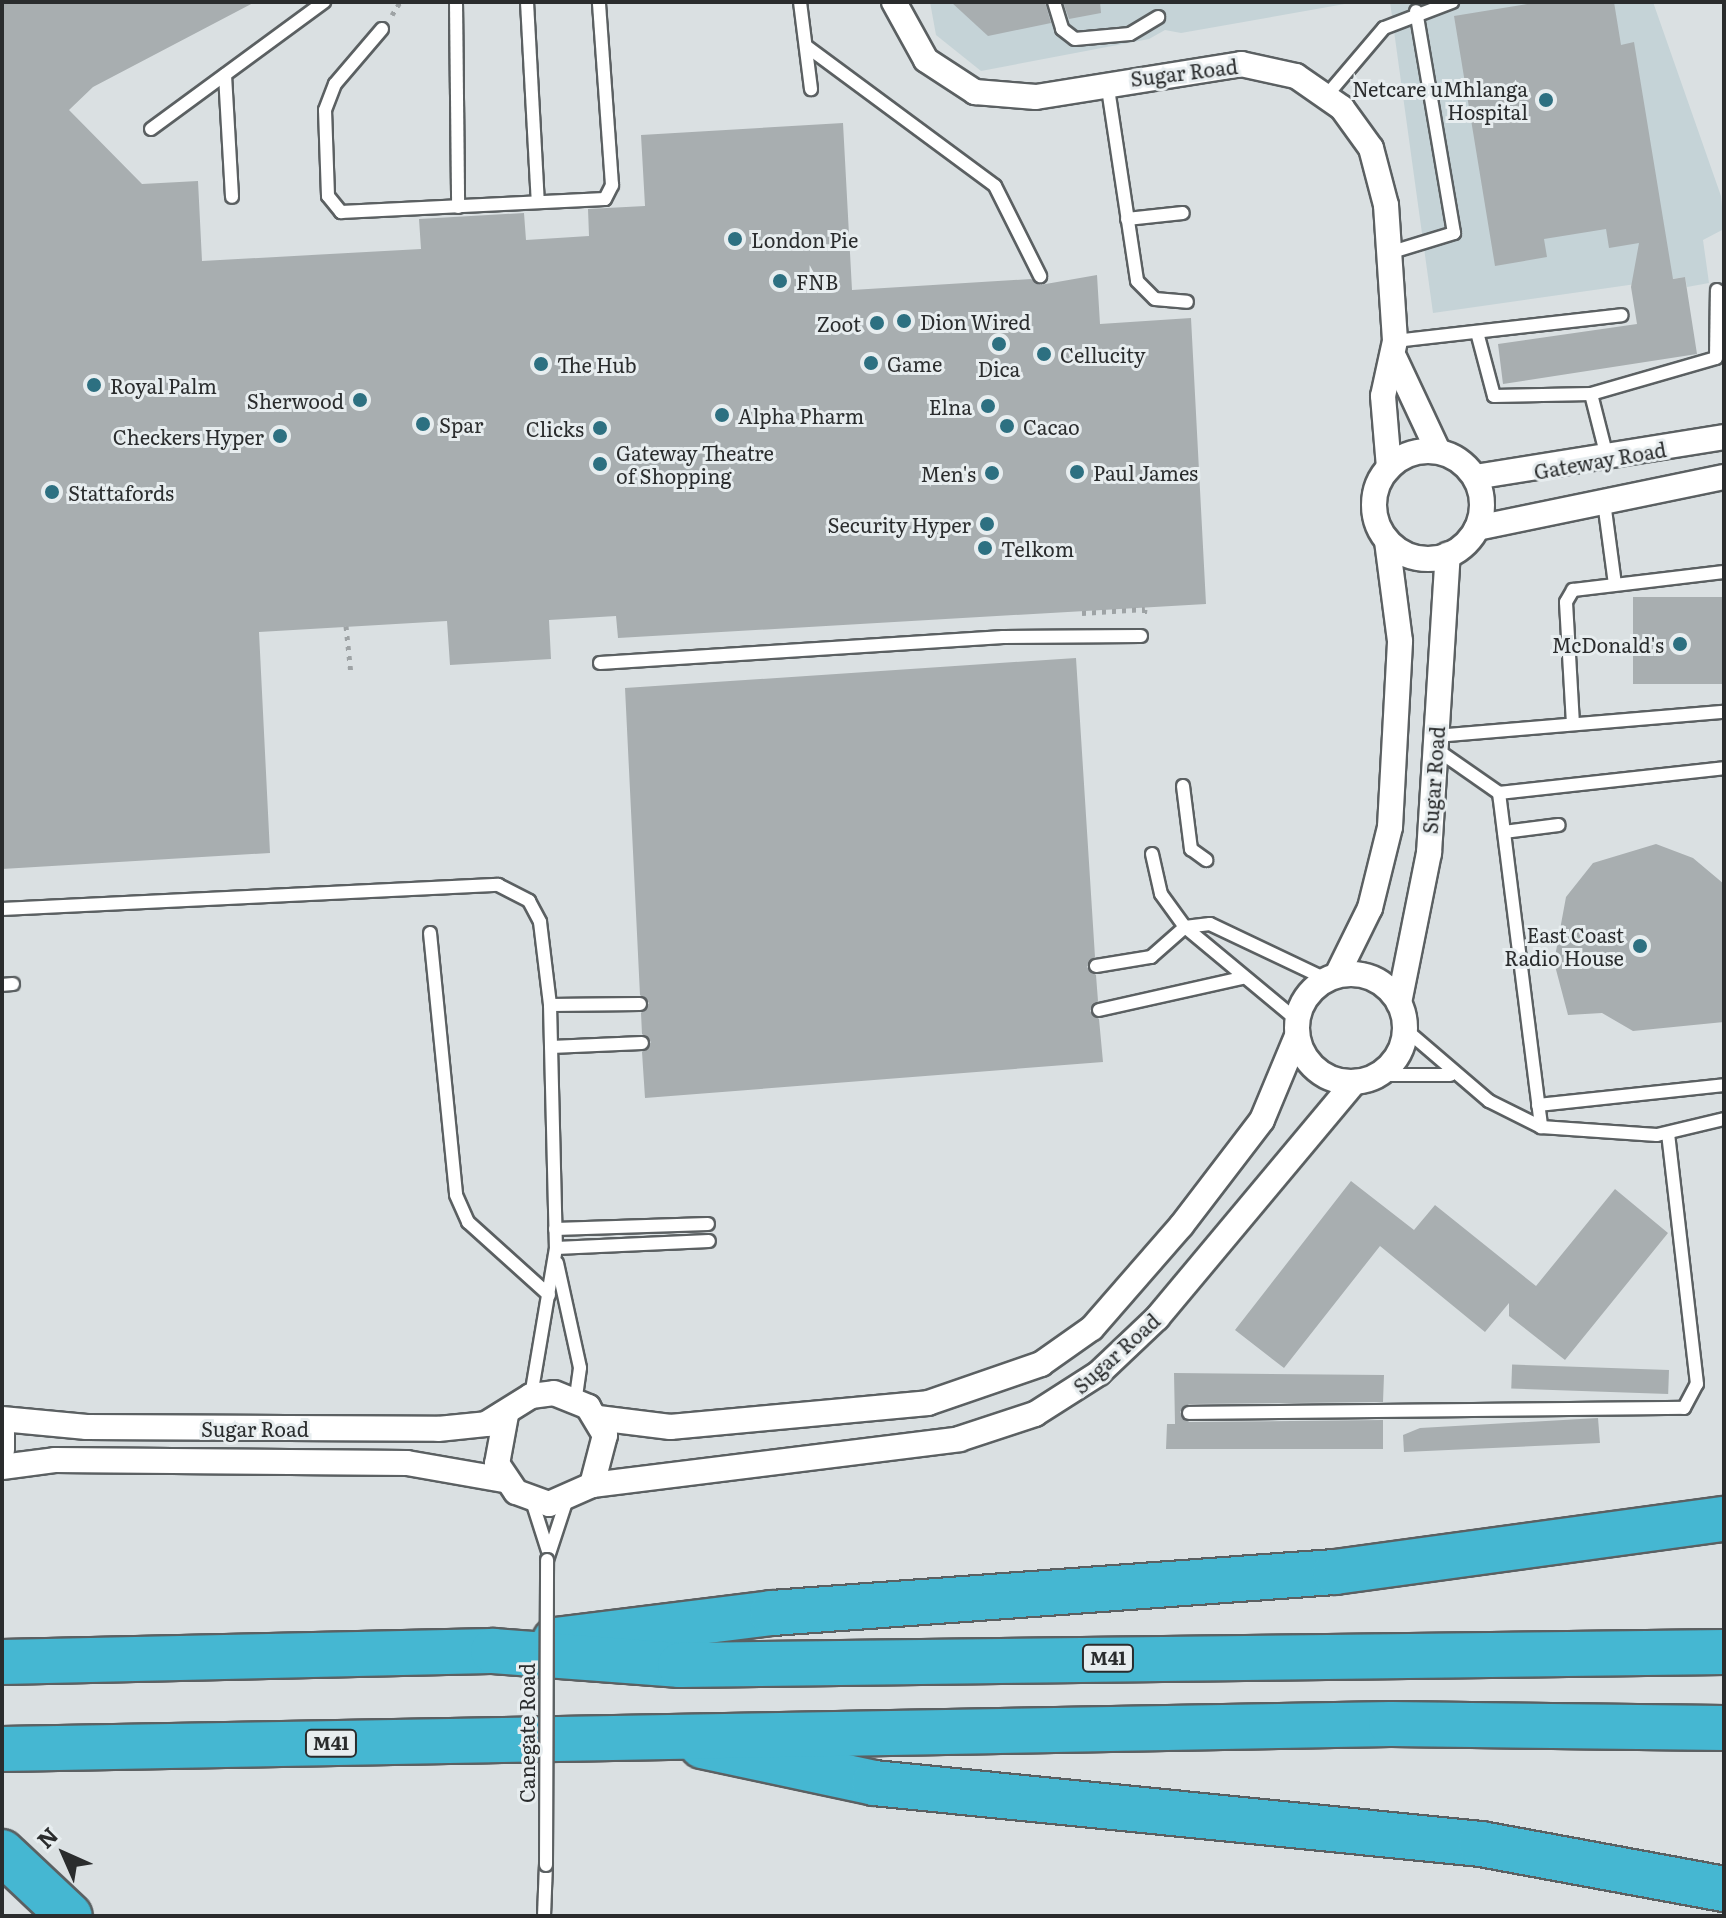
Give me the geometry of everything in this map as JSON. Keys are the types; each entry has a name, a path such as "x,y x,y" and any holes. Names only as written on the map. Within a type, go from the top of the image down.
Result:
{"highway":[{"path":"1653,1528 1724,1508"},
{"path":"493,1651 673,1621 1335,1572 1724,1519"},
{"name":"M41","path":"2,1662 493,1651 680,1665 1724,1652"},
{"name":"M41","path":"2,1749 660,1733 1570,1722 1724,1728"},
{"path":"660,1733 764,1764 874,1783 1481,1844 1724,1889"},
{"path":"2,1852 70,1916"}],"street":[{"name":"Sugar Road","path":"894,2 926,60 975,92 1016,99 1107,82 1241,64 1279,69 1327,95 1371,148 1392,252 1395,350 1383,396 1389,468"},
{"name":"Sugar Road","path":"1395,350 1438,451"},
{"name":"Gateway Road","path":"1475,477 1608,460 1724,437"},
{"path":"1438,451 1475,477 1482,497 1477,528 1448,555 1422,559 1387,541 1373,504 1389,468 1406,455 1438,451"},
{"name":"Gateway Road","path":"1477,528 1724,477"},
{"name":"Sugar Road","path":"1331,977 1370,908 1390,827 1400,641 1387,541"},
{"name":"Sugar Road","path":"1399,1003 1429,853 1448,555"},
{"path":"1331,977 1373,978 1399,1003 1405,1029 1396,1056 1364,1078 1317,1070 1297,1028 1307,996 1331,977"},
{"name":"Sugar Road","path":"598,1418 670,1427 928,1403 1041,1364 1092,1328 1181,1226 1262,1120 1297,1028"},
{"name":"Sugar Road","path":"592,1485 959,1439 1063,1400 1157,1318 1364,1078"},
{"path":"531,1396 576,1398 598,1418 606,1453 592,1485 566,1502 532,1501 504,1480 495,1447 506,1415 531,1396"},
{"name":"Sugar Road","path":"2,1419 87,1427 438,1429 506,1415"},
{"path":"2,1433 2,1450"},
{"name":"Sugar Road","path":"2,1467 55,1460 392,1463 504,1480"}],"lane":[{"path":"151,129 324,2"},
{"path":"456,2 458,207"},
{"path":"527,2 538,202"},
{"path":"382,29 328,99 328,196 347,215 605,199 612,191 599,2"},
{"path":"800,2 811,89"},
{"path":"1054,2 1062,29 1075,39 1130,34 1158,17"},
{"path":"1327,95 1384,28 1416,11 1452,2"},
{"path":"1392,252 1454,233 1416,11"},
{"path":"806,46 995,186 1040,276"},
{"path":"225,75 232,197"},
{"path":"1107,82 1140,287 1155,299 1187,302"},
{"path":"1127,219 1183,213"},
{"path":"1478,336 1494,396 1591,394 1716,358 1717,290"},
{"path":"1395,350 1622,315"},
{"path":"1591,394 1608,460"},
{"path":"1604,502 1615,584"},
{"path":"1573,724 1566,602 1578,588 1724,572"},
{"path":"600,663 1003,637 1141,636"},
{"path":"1436,743 1573,724 1724,712"},
{"path":"1436,743 1499,793 1541,1127"},
{"path":"1499,793 1724,768"},
{"path":"1183,786 1191,849 1206,860"},
{"path":"1504,832 1559,825"},
{"path":"1152,854 1161,894 1185,927 1297,1028"},
{"path":"2,909 509,887 540,922 550,1005 556,1252 580,1368 576,1398"},
{"path":"1096,966 1151,957 1185,927 1222,927 1331,977"},
{"path":"430,933 456,1195 468,1222 549,1295"},
{"path":"1099,1010 1242,978"},
{"path":"550,1005 640,1004"},
{"path":"1405,1029 1453,1076 1541,1127 1585,1136 1668,1134 1724,1119"},
{"path":"551,1047 642,1043"},
{"path":"1364,1078 1453,1076"},
{"path":"1538,1105 1724,1085"},
{"path":"1189,1413 1684,1408 1697,1384 1668,1134"},
{"path":"555,1229 708,1224"},
{"path":"556,1252 709,1241"},
{"path":"531,1396 556,1252"},
{"name":"Canegate Road","path":"532,1501 548,1556 544,1916"},
{"name":"Canegate Road","path":"548,1556 566,1502"}],"path":[{"path":"346,626 351,674"}],"shaded area":[{"path":"930,2 1356,2 1181,33 1165,30 1149,39 981,71 936,35"},
{"name":"Netcare uMhlanga Hospital","path":"1390,2 1653,2 1721,196 1724,229 1703,240 1709,283 1687,287 1685,277 1433,313"}],"building":[{"name":"Gateway Theatre of Shopping","path":"255,2 93,87 69,110 142,184 198,181 202,261 421,249 419,219 524,213 526,240 589,236 588,209 645,206 641,135 843,123 852,290 1031,279 1040,285 1097,275 1100,324 1191,318 1206,604 618,638 616,616 549,620 551,659 450,665 447,621 259,632 270,853 2,869 2,4"},
{"path":"951,2 1045,2 1051,23 988,36"},
{"path":"1063,2 1100,2 1101,13 1069,19"},
{"path":"1540,2 1614,2 1621,45 1634,42 1673,279 1685,277 1697,354 1503,384 1498,344 1637,324 1631,287 1639,243 1609,248 1606,229 1544,239 1547,257 1495,266 1454,16"},
{"name":"McDonald's","path":"1633,597 1724,597 1724,684 1633,684"},
{"path":"1076,658 1095,957 1087,967 1096,975 1098,1001 1090,1011 1099,1019 1103,1062 645,1098 642,1052 651,1042 642,1034 641,1013 649,1003 640,995 625,688"},
{"name":"East Coast Radio House","path":"1656,844 1693,858 1724,884 1724,1022 1633,1031 1602,1013 1568,1015 1554,962 1566,897 1593,863"},
{"path":"1351,1181 1414,1230 1435,1205 1536,1286 1615,1189 1668,1233 1565,1360 1509,1316 1509,1303 1485,1332 1380,1246 1284,1368 1235,1330"},
{"path":"1512,1365 1669,1370 1668,1394 1511,1389"},
{"path":"1174,1373 1384,1375 1383,1402 1189,1404 1180,1412 1189,1422 1383,1420 1383,1449 1166,1449 1167,1424 1175,1424"},
{"path":"1598,1418 1600,1443 1404,1452 1403,1435 1420,1428"}],"place":[{"name":"Netcare uMhlanga Hospital","path":"1546,100"},
{"name":"London Pie","path":"735,239"},
{"name":"FNB","path":"780,281"},
{"name":"Dion Wired","path":"904,321"},
{"name":"Zoot","path":"877,323"},
{"name":"Dica","path":"999,344"},
{"name":"Cellucity","path":"1044,354"},
{"name":"Game","path":"871,363"},
{"name":"The Hub","path":"541,364"},
{"name":"Royal Palm","path":"94,385"},
{"name":"Sherwood","path":"360,400"},
{"name":"Elna","path":"988,406"},
{"name":"Alpha Pharm","path":"722,415"},
{"name":"Spar","path":"423,424"},
{"name":"Cacao","path":"1007,426"},
{"name":"Clicks","path":"600,428"},
{"name":"Checkers Hyper","path":"280,436"},
{"name":"Gateway Theatre of Shopping","path":"600,464"},
{"name":"Paul James","path":"1077,472"},
{"name":"Men's","path":"992,473"},
{"name":"Stattafords","path":"52,492"},
{"name":"Security Hyper","path":"987,524"},
{"name":"Telkom","path":"985,548"},
{"name":"McDonald's","path":"1680,644"},
{"name":"East Coast Radio House","path":"1640,946"}]}
